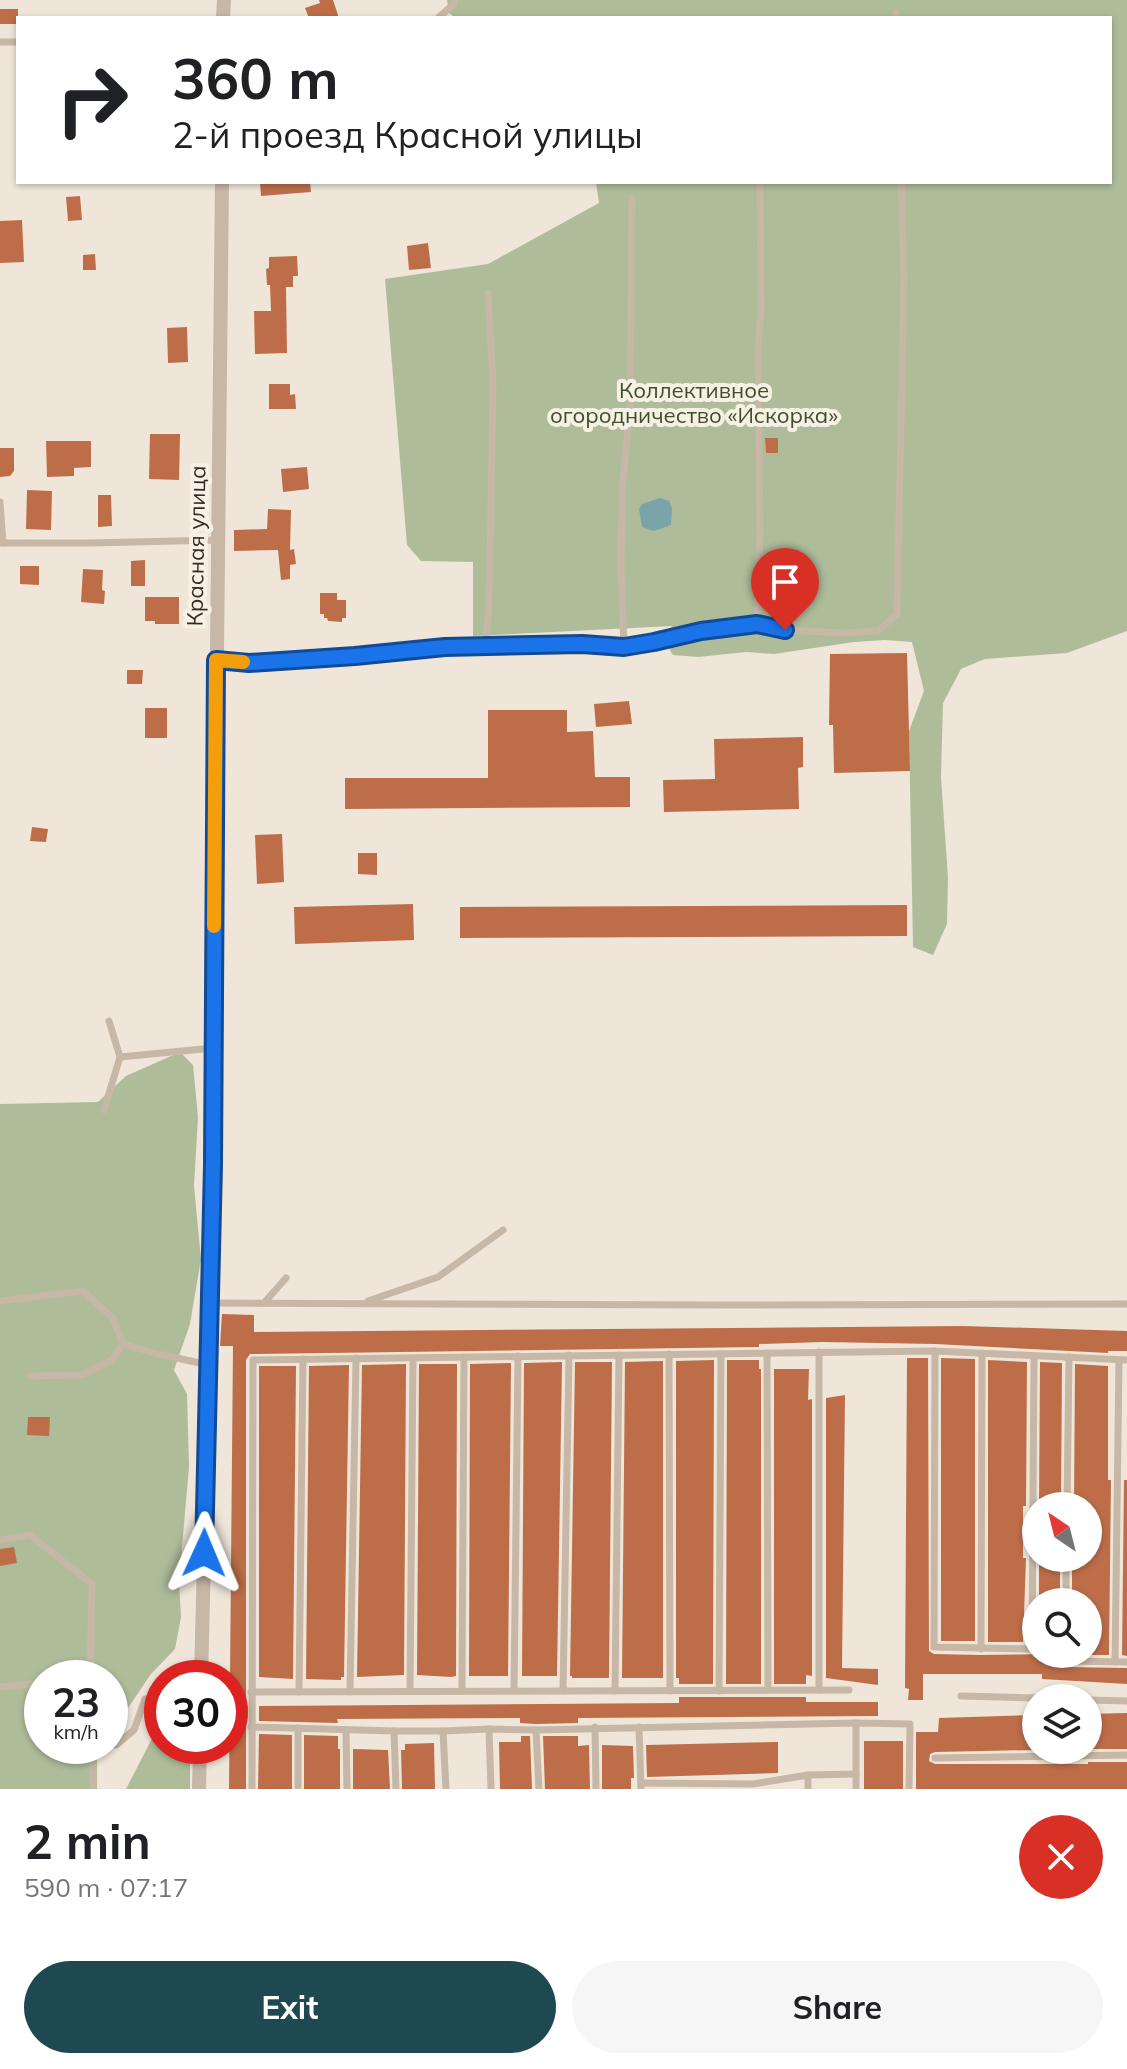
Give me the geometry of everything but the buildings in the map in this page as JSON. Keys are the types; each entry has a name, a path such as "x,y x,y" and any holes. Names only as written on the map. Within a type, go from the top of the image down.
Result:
{"street":[{"name":"Красная улица","path":"201,1660 212,1303 222,184"},
{"path":"199,1789 200,1764"}],"lane":[{"path":"440,16 455,0"},
{"path":"757,624 760,184"},
{"path":"216,660 264,662 484,646 582,644 624,647 701,631 757,624 785,630 878,631 897,614 904,277 901,184"},
{"path":"624,647 622,490 630,409 632,198"},
{"path":"484,646 490,580 493,381 488,293"},
{"path":"0,502 1,543 219,540"},
{"path":"104,1110 120,1057 109,1021"},
{"path":"120,1057 213,1048"},
{"path":"362,1303 438,1277 503,1230"},
{"path":"264,1303 286,1278"},
{"path":"0,1301 83,1291 113,1318 123,1344"},
{"path":"212,1303 1127,1304"},
{"path":"123,1344 209,1365"},
{"path":"31,1376 82,1375 112,1360 123,1344"},
{"path":"935,1351 934,1647 1032,1649 1034,1356"},
{"path":"252,1789 253,1360 935,1351 1123,1360 1115,1662"},
{"path":"819,1352 819,1690"},
{"path":"767,1353 768,1690"},
{"path":"981,1649 982,1353"},
{"path":"669,1354 670,1691"},
{"path":"719,1691 721,1354"},
{"path":"563,1691 569,1355"},
{"path":"615,1691 619,1355"},
{"path":"514,1691 518,1356"},
{"path":"462,1691 464,1357"},
{"path":"1067,1492 1069,1357"},
{"path":"350,1692 356,1358"},
{"path":"410,1691 413,1358"},
{"path":"299,1692 303,1359"},
{"path":"0,1540 30,1535 92,1584 90,1660"},
{"path":"1102,1662 1127,1662"},
{"path":"0,1687 24,1685"},
{"path":"251,1692 849,1690"},
{"path":"961,1696 1022,1698"},
{"path":"1102,1700 1127,1701"},
{"path":"128,1735 134,1730 144,1702"},
{"path":"856,1723 856,1789"},
{"path":"251,1727 443,1731 910,1724 909,1789"},
{"path":"595,1727 596,1789"},
{"path":"639,1727 641,1786 753,1786 808,1775 856,1774"},
{"path":"298,1728 298,1789"},
{"path":"489,1729 491,1789"},
{"path":"346,1730 347,1789"},
{"path":"536,1730 539,1789"},
{"path":"394,1731 396,1789"},
{"path":"443,1731 446,1789"},
{"path":"935,1758 1127,1755"},
{"path":"92,1764 93,1789"},
{"path":"808,1775 808,1789"}],"green space":[{"name":"Коллективное огородничество «Искорка»","path":"447,0 1127,0 1127,631 1067,653 985,659 961,669 943,703 941,777 948,878 947,924 933,955 913,947 909,731 924,691 912,642 854,642 774,654 746,652 698,657 673,655 667,640 672,626 473,636 473,562 421,561 407,545 385,279 488,264 599,203 596,184 1112,184 1112,16 453,16 449,13"},
{"path":"180,1052 193,1065 198,1117 194,1186 201,1259 190,1324 174,1370 187,1394 189,1467 179,1581 181,1617 175,1649 164,1660 144,1660 144,1684 128,1708 128,1660 24,1660 24,1764 97,1764 97,1789 0,1789 0,1104 98,1102 126,1076"},
{"path":"144,1754 144,1764 190,1764 190,1789 126,1789"}],"water":[{"path":"660,498 669,501 672,508 671,525 654,531 642,527 639,509 642,504"}],"slow traffic":[{"path":"214,926 216,660 243,662"}],"route":[{"path":"204,1553 213,1165 216,660 249,663 445,647 582,644 624,647 701,631 757,624 785,630"}]}
